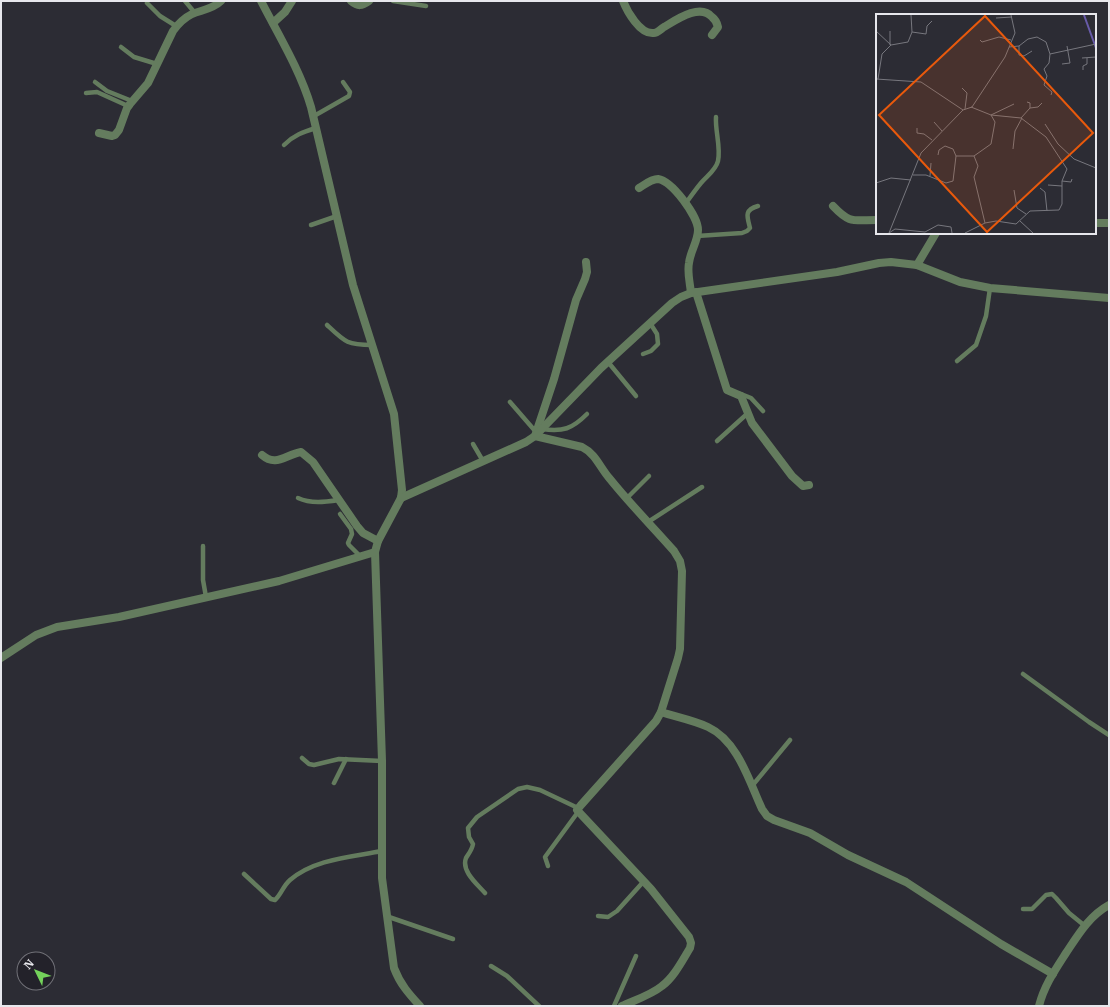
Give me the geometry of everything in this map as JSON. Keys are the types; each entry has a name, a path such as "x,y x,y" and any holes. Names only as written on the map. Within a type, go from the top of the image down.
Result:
{"street":[{"path":"99,133 112,136 116,135 130,104 148,83 176,26 184,18 213,7 221,1"},
{"path":"261,1 300,76 306,91 314,116 353,285 394,414 402,490 401,498 378,541 375,552 382,761 382,890 394,968 398,979 420,1006"},
{"path":"273,23 285,12 292,1"},
{"path":"351,1 358,6 362,6 370,1"},
{"path":"623,1 636,24 647,32 654,33 687,15 699,11 709,13 717,22 718,27 712,35"},
{"path":"639,188 653,180 659,179 664,181 686,203 697,225 697,236 688,263 693,293 725,387 729,392 738,394 743,398 752,423 792,476 803,486 809,485"},
{"path":"833,206 848,219 876,220"},
{"path":"1096,223 1109,223"},
{"path":"917,265 935,234"},
{"path":"538,432 576,300 585,279 586,262"},
{"path":"401,498 526,442 538,432 608,362 672,303 681,297 693,293 838,272 879,263 904,262 917,265 960,282 990,288 1109,298"},
{"path":"538,432 589,450 609,479 674,551 680,561 682,571 680,649 661,712 649,730 578,810 644,881 689,937 691,943 690,948 669,980 663,986 622,1006"},
{"path":"262,455 269,460 277,461 301,452 313,462 363,534 378,541"},
{"path":"1,658 46,630 119,617 279,581 375,552"},
{"path":"661,712 707,727 720,734 729,742 736,753 762,809 767,816 810,833 848,855 906,882 995,940 1053,974"},
{"path":"1039,1006 1046,985 1085,926 1094,915 1109,905"}],"lane":[{"path":"185,1 195,13"},
{"path":"393,1 426,6"},
{"path":"147,3 160,16 176,26"},
{"path":"122,47 134,57 157,64"},
{"path":"95,82 130,104"},
{"path":"314,116 350,96 350,92 343,82"},
{"path":"86,93 96,92 130,104"},
{"path":"686,203 700,184 716,167 718,160 715,127 716,117"},
{"path":"284,146 299,133 316,128"},
{"path":"697,236 742,233 747,231 750,228 747,218 748,212 758,206"},
{"path":"311,225 337,216"},
{"path":"957,361 976,345 986,316 990,288"},
{"path":"643,354 651,351 658,344 657,334 650,323"},
{"path":"327,325 347,342 355,345 372,345"},
{"path":"608,362 636,396"},
{"path":"738,394 743,394 751,398 763,411"},
{"path":"510,402 538,432 568,429 579,422 587,414"},
{"path":"717,441 748,413"},
{"path":"473,444 484,461"},
{"path":"627,498 649,476"},
{"path":"648,522 702,487"},
{"path":"298,498 312,502 339,500"},
{"path":"340,514 352,529 352,534 348,543 360,556"},
{"path":"203,546 203,580 206,597"},
{"path":"1023,674 1109,735"},
{"path":"752,786 790,740"},
{"path":"302,758 309,764 314,765 334,760 346,759 382,761"},
{"path":"334,783 346,759"},
{"path":"485,893 467,872 465,866 466,858 472,851 473,844 469,837 468,828 477,817 518,789 527,787 540,790 578,810 545,857 548,866"},
{"path":"244,874 271,899 275,900 290,880 310,868 325,862 382,851"},
{"path":"598,916 608,916 617,911 644,881"},
{"path":"1023,909 1032,909 1046,895 1052,894 1069,913 1085,926"},
{"path":"386,916 453,939"},
{"path":"614,1006 636,956"},
{"path":"491,966 507,976 539,1006"}]}
